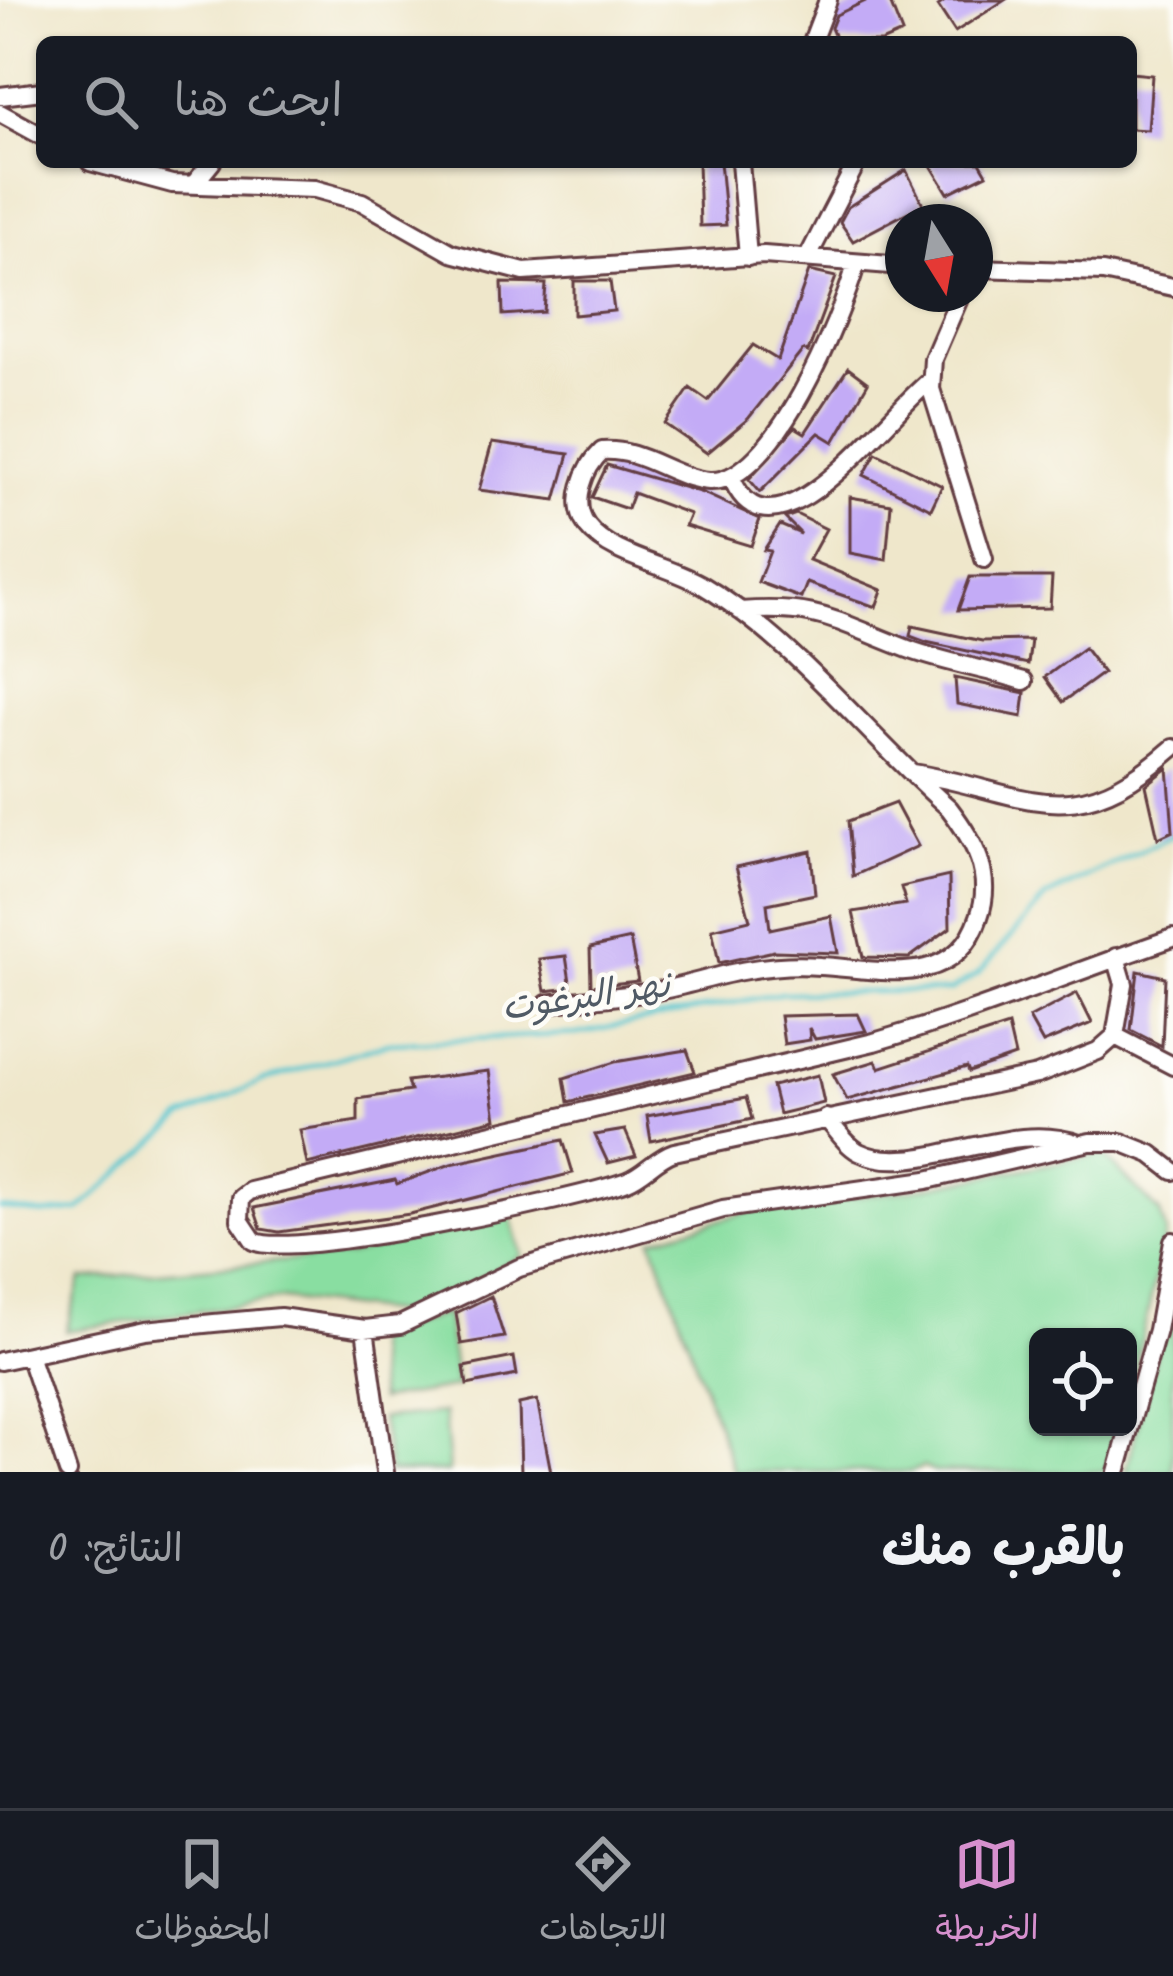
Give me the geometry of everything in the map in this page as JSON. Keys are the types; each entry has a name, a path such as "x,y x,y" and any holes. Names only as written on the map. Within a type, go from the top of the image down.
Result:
{"street":[{"path":"814,36 829,0"},
{"path":"1,108 36,93"},
{"path":"1,108 36,132"},
{"path":"106,168 128,176 194,184 315,189 362,202 452,253 524,272 808,256 856,266 885,266"},
{"path":"194,184 207,168"},
{"path":"741,168 748,257"},
{"path":"808,256 854,168"},
{"path":"547,1004 658,990 747,970 815,965 892,975 929,970 974,933 982,910 984,871 972,839 949,808 740,611 700,584 589,530 579,501 588,465 602,452 643,456 703,481 730,476 760,450 808,385 841,316 856,266"},
{"path":"993,269 1102,272 1173,286"},
{"path":"953,312 933,359 931,380 984,559"},
{"path":"730,476 749,503 765,509 790,506 833,478 931,380"},
{"path":"740,611 784,608 829,614 907,649 1024,681"},
{"path":"908,772 1016,800 1072,802 1114,794 1173,748"},
{"path":"1116,957 1124,984 1115,1036 1098,1051 1037,1076 667,1154 625,1182 391,1232 274,1247 254,1241 240,1220 241,1198 250,1191 874,1042 1116,957 1173,938"},
{"path":"1115,1036 1173,1066"},
{"path":"826,1118 851,1147 887,1158 1036,1134 1080,1144"},
{"path":"0,1361 145,1330 280,1317 365,1328 417,1318 519,1268 723,1209 927,1180 1080,1144 1121,1142 1151,1154 1173,1171"},
{"path":"1117,1472 1157,1330 1173,1241"},
{"path":"365,1328 385,1472"},
{"path":"29,1355 68,1472"}],"green space":[{"path":"1103,1154 1160,1213 1166,1232 1137,1360 1137,1328 1029,1328 1029,1436 1116,1436 1106,1472 935,1472 923,1467 910,1472 734,1472 652,1239 751,1211 915,1189"},
{"path":"510,1213 522,1256 448,1296 397,1313 282,1299 66,1331 81,1279 350,1255"},
{"path":"1173,1284 1173,1472 1126,1472"},
{"path":"446,1313 456,1387 379,1400 373,1338"},
{"path":"444,1413 449,1472 389,1472 381,1418"}],"building":[{"path":"868,0 889,0 902,33 834,36 831,28 836,15"},
{"path":"946,0 1005,0 955,32 938,6"},
{"path":"1137,74 1152,75 1148,130 1137,129"},
{"path":"698,168 721,168 726,225 700,226"},
{"path":"933,168 984,168 987,174 948,193"},
{"path":"906,170 923,204 885,204 885,224 853,241 840,222 848,207"},
{"path":"809,271 836,277 808,352 803,350 748,419 707,453 665,424 690,388 708,401 753,345 778,360"},
{"path":"574,281 610,281 614,311 574,315"},
{"path":"502,283 546,284 544,312 503,315"},
{"path":"848,368 868,383 834,442 819,433 760,492 749,479 795,427 805,433"},
{"path":"492,443 569,454 556,500 479,490"},
{"path":"876,453 942,486 931,509 864,475"},
{"path":"607,465 703,493 760,519 751,546 685,526 690,514 633,493 627,509 592,497"},
{"path":"850,497 891,504 886,560 850,553"},
{"path":"796,514 826,529 809,560 882,590 876,607 807,583 801,598 758,582 770,551 764,550 780,525 801,534 785,518"},
{"path":"970,577 1052,577 1050,608 958,610"},
{"path":"912,626 982,641 1031,640 1028,664 926,642 910,636"},
{"path":"1084,648 1103,673 1063,702 1045,677"},
{"path":"955,678 1025,693 1022,717 957,704"},
{"path":"1168,768 1173,831 1158,838 1146,785"},
{"path":"895,803 918,846 853,876 848,821"},
{"path":"811,851 815,894 767,904 770,929 831,916 838,953 774,951 719,963 712,929 750,920 736,867"},
{"path":"949,876 950,928 909,958 863,957 853,912 906,904 901,887"},
{"path":"630,939 638,981 591,986 590,948"},
{"path":"566,956 571,988 545,991 539,959"},
{"path":"1138,971 1165,977 1162,1046 1131,1030"},
{"path":"1077,993 1092,1023 1043,1043 1029,1018"},
{"path":"858,1014 866,1031 815,1039 809,1028 810,1040 784,1044 780,1016"},
{"path":"1008,1026 1015,1056 969,1072 967,1067 847,1100 833,1074 876,1061 879,1068"},
{"path":"687,1050 695,1072 568,1102 564,1078 615,1062"},
{"path":"489,1071 496,1119 307,1164 300,1130 358,1121 358,1099 410,1091 407,1081"},
{"path":"818,1075 824,1103 779,1114 772,1086"},
{"path":"746,1098 752,1119 651,1141 647,1116"},
{"path":"625,1130 636,1156 608,1163 595,1135"},
{"path":"563,1140 573,1173 410,1214 279,1232 261,1229 254,1208 395,1180 397,1184 451,1164"},
{"path":"491,1296 504,1337 461,1344 456,1313"},
{"path":"514,1357 517,1375 467,1385 464,1367"},
{"path":"537,1400 551,1472 521,1472 519,1404"}],"waterway":[{"name":"نهر البرغوت","path":"0,1208 42,1214 79,1210 183,1117 262,1081 388,1043 577,1034 782,993 950,991 978,974 1046,897 1173,835"}]}
